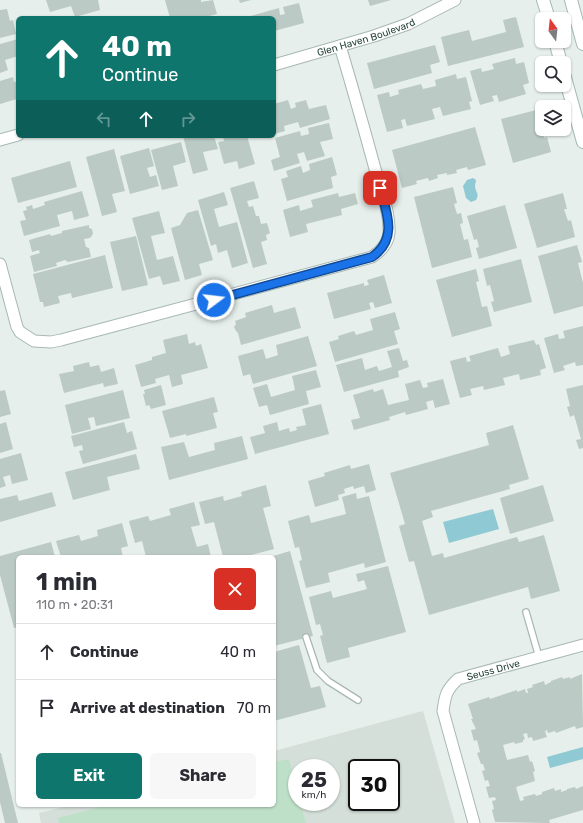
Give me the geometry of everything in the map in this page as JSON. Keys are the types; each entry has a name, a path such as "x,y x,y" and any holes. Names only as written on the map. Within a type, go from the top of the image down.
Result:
{"main road":[{"path":"543,0 547,12"},
{"path":"571,0 583,44"},
{"path":"569,92 583,142"}],"street":[{"name":"Glen Haven Boulevard","path":"276,64 374,36 408,24 455,0"},
{"path":"0,264 17,327 20,332 27,338 34,341 51,342 111,328 372,257 380,252 386,243 389,233 388,219 340,46"},
{"path":"0,140 16,136"},
{"name":"Seuss Drive","path":"474,823 443,711 445,697 449,687 458,679 583,645"}],"lane":[{"path":"526,612 538,657"},
{"path":"306,637 317,670 328,681 358,700"}],"shaded area":[{"path":"423,711 455,823 41,823 39,813 63,807 276,807 276,750"}],"green space":[{"path":"288,759 288,811 303,811 306,823 59,823 58,818 100,807 276,807 276,762"}],"water":[{"path":"473,178 476,180 475,186 478,196 476,200 471,202 466,198 463,186 467,180"},
{"path":"493,509 499,529 449,543 443,522"},
{"path":"583,747 583,759 550,768 547,757"}],"building":[{"path":"46,0 98,0 100,10 75,16 71,6 50,12"},
{"path":"165,0 201,0 201,2 213,0 217,14 209,16 169,16"},
{"path":"239,0 251,0 240,3"},
{"path":"368,0 391,0 370,6"},
{"path":"299,3 304,23 276,30 276,16 250,16 279,8 280,15 285,14 283,7"},
{"path":"7,9 10,21 13,20 16,34 0,38 0,10"},
{"path":"516,17 524,47 448,66 441,37 469,30 472,41 506,32 503,20"},
{"path":"16,40 16,57 5,60 8,70 0,73 0,44"},
{"path":"435,45 440,62 430,65 432,73 374,89 367,63"},
{"path":"515,58 516,64 524,62 529,83 523,85 526,94 499,102 497,95 492,96 494,101 480,105 470,71 481,68 482,72 494,69 492,64"},
{"path":"456,74 457,79 466,77 472,101 469,102 471,109 443,116 440,107 432,109 435,119 407,126 405,119 401,120 403,128 387,132 377,95 389,92 390,97 399,94 398,90 421,84 423,89 436,86 435,80"},
{"path":"13,77 14,82 16,82 16,99 0,104 0,81"},
{"path":"288,100 291,109 296,107 295,103 306,100 309,109 326,105 330,119 300,128 298,122 284,126 285,131 276,133 276,103"},
{"path":"535,110 535,136 543,136 544,138 547,137 551,152 513,163 501,119"},
{"path":"329,123 333,139 320,142 325,156 307,161 304,152 297,154 300,163 274,171 271,160 280,157 275,138 300,131 301,136 309,134 308,128"},
{"path":"475,127 486,165 468,170 467,167 456,170 457,173 437,175 438,178 429,181 428,178 416,181 417,184 402,188 392,150"},
{"path":"184,138 215,138 218,149 203,152 208,170 193,174"},
{"path":"223,138 248,138 255,164 239,169 237,161 224,164 218,142 224,141"},
{"path":"181,142 186,162 173,166 178,186 162,190 151,150"},
{"path":"149,148 154,166 147,168 150,177 156,175 159,186 130,194 120,156"},
{"path":"114,149 125,191 112,194 117,212 102,216 86,157"},
{"path":"332,157 337,175 331,177 333,188 287,201 281,179 288,177 286,171 301,166 303,173 310,170 309,164"},
{"path":"70,161 77,187 18,203 11,178"},
{"path":"254,181 259,198 247,201 249,207 253,206 256,216 259,216 261,224 267,223 270,233 266,235 267,240 261,242 267,264 253,268 230,188"},
{"path":"453,187 457,203 454,204 457,214 461,213 463,223 460,224 464,240 468,239 472,257 432,268 414,197"},
{"path":"82,191 89,216 74,220 72,211 57,215 60,226 24,236 20,221 26,220 23,211 27,210 26,207 32,205 33,209 45,205 44,202"},
{"path":"224,192 228,205 214,209 219,227 237,222 248,263 232,268 227,250 218,253 216,244 211,246 198,200"},
{"path":"338,193 339,197 355,193 358,204 341,209 342,215 306,224 308,232 290,237 283,210 299,205 300,211 313,207 311,200"},
{"path":"563,193 567,209 564,209 568,221 571,220 575,237 537,248 524,204"},
{"path":"505,205 517,248 479,259 476,248 479,247 477,239 474,240 467,216"},
{"path":"198,210 213,260 199,264 202,275 185,280 171,228 180,225 187,213"},
{"path":"159,211 165,233 151,236 157,260 173,256 180,281 163,285 160,276 149,279 132,218"},
{"path":"89,225 89,228 92,229 93,234 90,238 84,239 86,247 89,248 91,257 68,262 65,260 56,263 57,266 34,272 30,256 40,253 39,250 32,252 29,240 50,234 51,236 62,233 62,231"},
{"path":"136,236 148,285 122,291 110,242"},
{"path":"577,245 582,262 578,263 583,283 583,306 554,314 538,256"},
{"path":"105,255 113,288 72,298 71,293 58,296 60,303 44,307 43,302 40,302 33,274"},
{"path":"521,259 532,302 494,312 491,302 494,301 490,285 487,286 483,269"},
{"path":"476,269 479,281 476,282 482,307 487,306 492,326 452,337 436,280"},
{"path":"384,275 392,303 375,308 373,302 369,303 371,309 334,319 327,293 364,283 364,286 369,285 367,280"},
{"path":"272,305 274,313 295,307 301,328 241,345 238,333 234,327 236,324 235,321 246,317 245,313"},
{"path":"395,312 400,329 394,331 398,344 335,362 329,342 339,339 338,336 354,331 356,335 373,330 370,319"},
{"path":"583,326 583,365 576,366 575,362 563,366 565,370 554,373 544,338 558,334 559,339 565,338 563,331"},
{"path":"187,334 189,344 195,342 196,346 201,344 208,368 181,375 183,384 172,387 169,375 155,379 156,383 141,387 135,365 152,360 152,357 166,353 163,340"},
{"path":"308,336 317,366 253,384 250,374 243,376 238,356 263,349 266,359 278,355 276,345"},
{"path":"534,340 536,345 539,344 546,368 540,370 541,375 520,380 519,374 503,378 505,385 484,390 483,386 470,389 472,395 460,398 450,361 466,357 467,362 471,361 469,356 498,348 501,357 510,354 508,346"},
{"path":"399,348 403,361 407,360 409,367 398,371 399,377 344,392 336,365 362,358 365,370 377,366 379,371 392,367 387,351"},
{"path":"89,362 90,367 99,365 101,372 114,368 118,384 104,387 103,383 64,393 59,374 74,371 73,366"},
{"path":"316,370 321,387 306,391 309,404 270,415 267,405 259,407 253,388 267,384 271,397 295,390 292,376"},
{"path":"443,379 450,404 435,408 433,400 426,402 428,409 406,415 405,412 389,417 390,420 354,430 351,420 360,418 353,395 373,389 374,392 383,389 388,405 409,400 405,384 420,380 423,388 428,387 427,383"},
{"path":"161,385 166,405 151,409 149,405 146,406 143,394 145,394 144,390"},
{"path":"583,385 583,448 579,449 576,440 581,439 574,415 570,417 567,407 570,406 566,389"},
{"path":"5,390 11,414 0,417 0,391"},
{"path":"123,390 130,418 96,426 94,417 88,418 91,429 72,434 65,405"},
{"path":"214,397 218,412 213,413 217,428 186,436 186,434 170,438 162,411"},
{"path":"321,404 329,434 255,454 250,437 265,433 263,426 277,422 279,431 289,428 290,432 297,430 296,427 306,425 302,409"},
{"path":"6,422 13,449 0,453 0,424"},
{"path":"124,422 127,433 132,431 137,449 83,464 79,451 83,450 82,445 74,447 71,436"},
{"path":"513,425 529,479 509,485 510,489 431,511 433,517 422,521 432,556 443,553 444,558 517,537 519,542 544,535 560,591 531,599 528,587 429,615 414,561 409,562 399,526 405,524 390,473 489,445 486,433"},
{"path":"242,436 248,459 169,480 161,447 184,442 189,457 215,450 214,443"},
{"path":"21,453 28,480 12,484 10,475 3,477 6,486 0,488 0,459"},
{"path":"136,454 140,469 107,477 110,490 73,500 65,472"},
{"path":"369,464 376,490 366,493 364,486 354,489 353,486 344,489 345,493 338,495 339,500 315,507 308,481 325,476 324,473 350,465 351,469"},
{"path":"266,485 271,506 263,508 274,549 251,555 222,555 214,522 205,524 199,502 223,496 224,501 242,496 241,492"},
{"path":"543,485 554,521 510,534 500,498"},
{"path":"52,492 56,506 0,522 0,499 17,495 19,501"},
{"path":"356,493 357,499 369,496 386,562 365,568 364,563 328,573 330,582 306,588 299,561 302,560 299,547 295,548 288,521 309,515 311,523 346,514 342,497"},
{"path":"194,502 200,525 191,527 197,547 208,544 211,555 146,555 142,541 135,543 129,521 148,516 150,521 171,515 169,509"},
{"path":"122,523 128,546 121,548 123,555 60,555 56,541 79,535 81,541 98,536 97,530"},
{"path":"51,542 54,555 16,555 16,628 14,628 0,575 0,556"},
{"path":"290,551 313,636 276,645 276,555"},
{"path":"388,566 406,632 348,648 350,657 327,663 320,636 323,635 320,624 316,625 309,597 331,591 333,598 367,589 364,580 358,582 356,574"},
{"path":"299,645 311,688 320,686 326,707 276,720 276,651"},
{"path":"582,674 583,727 576,729 575,726 556,733 555,731 548,733 547,730 545,731 547,737 533,741 532,737 528,738 527,733 523,734 525,739 523,742 515,744 514,742 503,745 507,760 528,755 530,762 532,761 535,771 533,772 535,781 516,787 520,801 524,800 523,797 535,794 536,796 542,794 542,792 554,788 555,791 561,789 561,792 567,789 575,787 576,789 583,786 583,810 549,820 550,823 495,822 492,810 494,809 492,801 496,800 495,797 489,798 486,787 490,786 488,780 485,781 482,771 485,770 477,753 480,752 477,740 474,741 471,730 476,729 471,719 473,719 468,704 489,697 490,699 517,690 517,692 525,689 526,693 528,693 527,689 533,687 532,685 544,681 545,685 562,677 563,679 570,677 570,679"},
{"path":"0,753 18,823 5,823 0,802"}],"route":[{"path":"214,300 372,257 380,252 386,243 389,233 388,219 380,188"}]}
